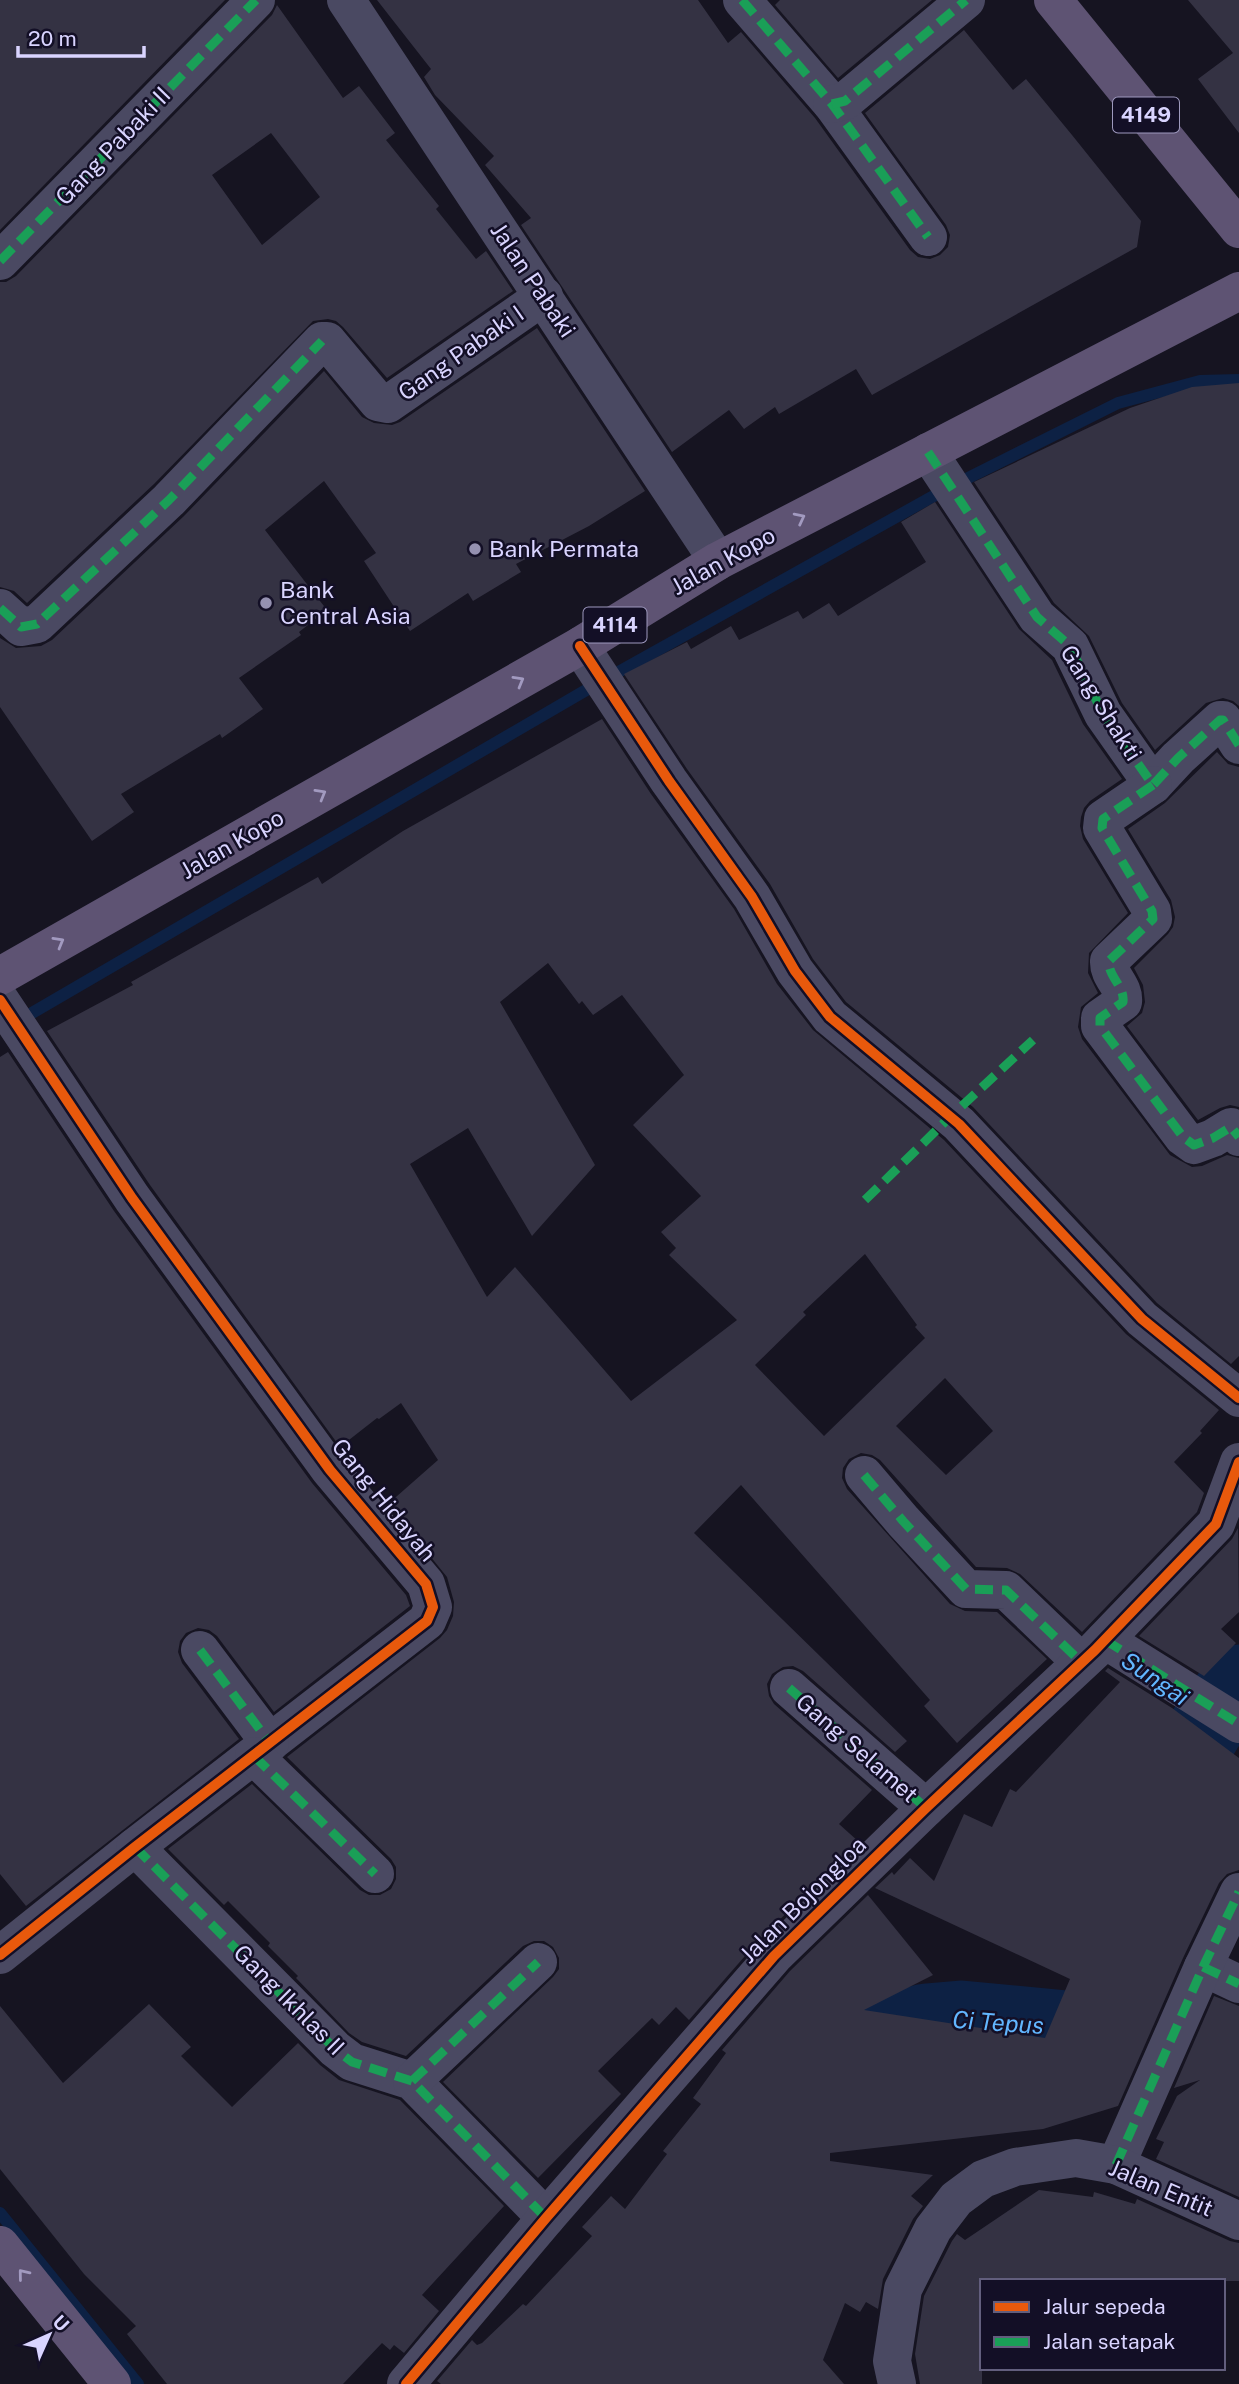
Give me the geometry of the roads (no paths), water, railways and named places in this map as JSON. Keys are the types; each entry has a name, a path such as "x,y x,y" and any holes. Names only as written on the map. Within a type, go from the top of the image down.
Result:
{"main road":[{"name":"4149","path":"1053,0 1239,229"},
{"name":"Jalan Kopo","path":"0,976 580,646 718,561 1239,291"},
{"path":"0,2245 112,2384"}],"street":[{"name":"Gang Pabaki II","path":"0,261 256,0"},
{"name":"Jalan Pabaki","path":"346,0 718,561"},
{"path":"742,0 832,104 928,237"},
{"path":"832,104 845,101 966,0"},
{"name":"Gang Pabaki I","path":"0,608 21,627 37,624 169,500 322,341 327,341 378,402 388,404 544,296"},
{"name":"Gang Shakti","path":"928,452 1037,617 1070,646 1103,714 1153,785 1220,720 1226,724 1239,745"},
{"path":"580,646 669,782 752,897 795,971 830,1017 959,1124 1143,1319 1239,1398"},
{"path":"1153,785 1103,819 1102,828 1152,911 1153,919 1109,961 1109,969 1124,996 1123,1002 1100,1018 1100,1026 1183,1136 1194,1145 1231,1127 1239,1137"},
{"name":"Gang Hidayah","path":"0,1000 139,1209 330,1470 426,1584 433,1606 427,1621 0,1955"},
{"name":"Jalan Bojongloa","path":"406,2384 774,1956 1095,1649 1216,1524 1239,1462"},
{"path":"864,1475 966,1589 1006,1590 1095,1649 1202,1701 1239,1724"},
{"path":"200,1650 262,1749 375,1874"},
{"name":"Gang Selamet","path":"789,1688 926,1808"},
{"name":"Gang Ikhlas II","path":"135,1847 335,2049 352,2062 412,2081 546,2218"},
{"path":"1116,2165 1239,1892"},
{"path":"412,2081 538,1962"},
{"path":"1203,1967 1239,1983"},
{"name":"Jalan Entit","path":"897,2384 892,2361 903,2289 933,2229 956,2199 983,2179 1015,2167 1076,2158 1116,2165 1239,2221"}],"waterway":[{"path":"956,484 1118,403 1200,381 1239,380"},
{"path":"606,679 948,488"},
{"path":"20,1020 600,682"},
{"name":"Ci Tepus","path":"1165,1825 1167,1792 1212,1718 1239,1682"},
{"name":"Ci Tepus","path":"841,2064 875,2035 926,2021 961,2018 1087,2030 1113,2010 1128,1980"},
{"path":"0,2213 138,2384"}],"place":[{"name":"Bank Permata","path":"475,549"},
{"name":"Bank Central Asia","path":"266,603"}],"water label":[{"name":"Sungai","path":"1155,1679"}]}
